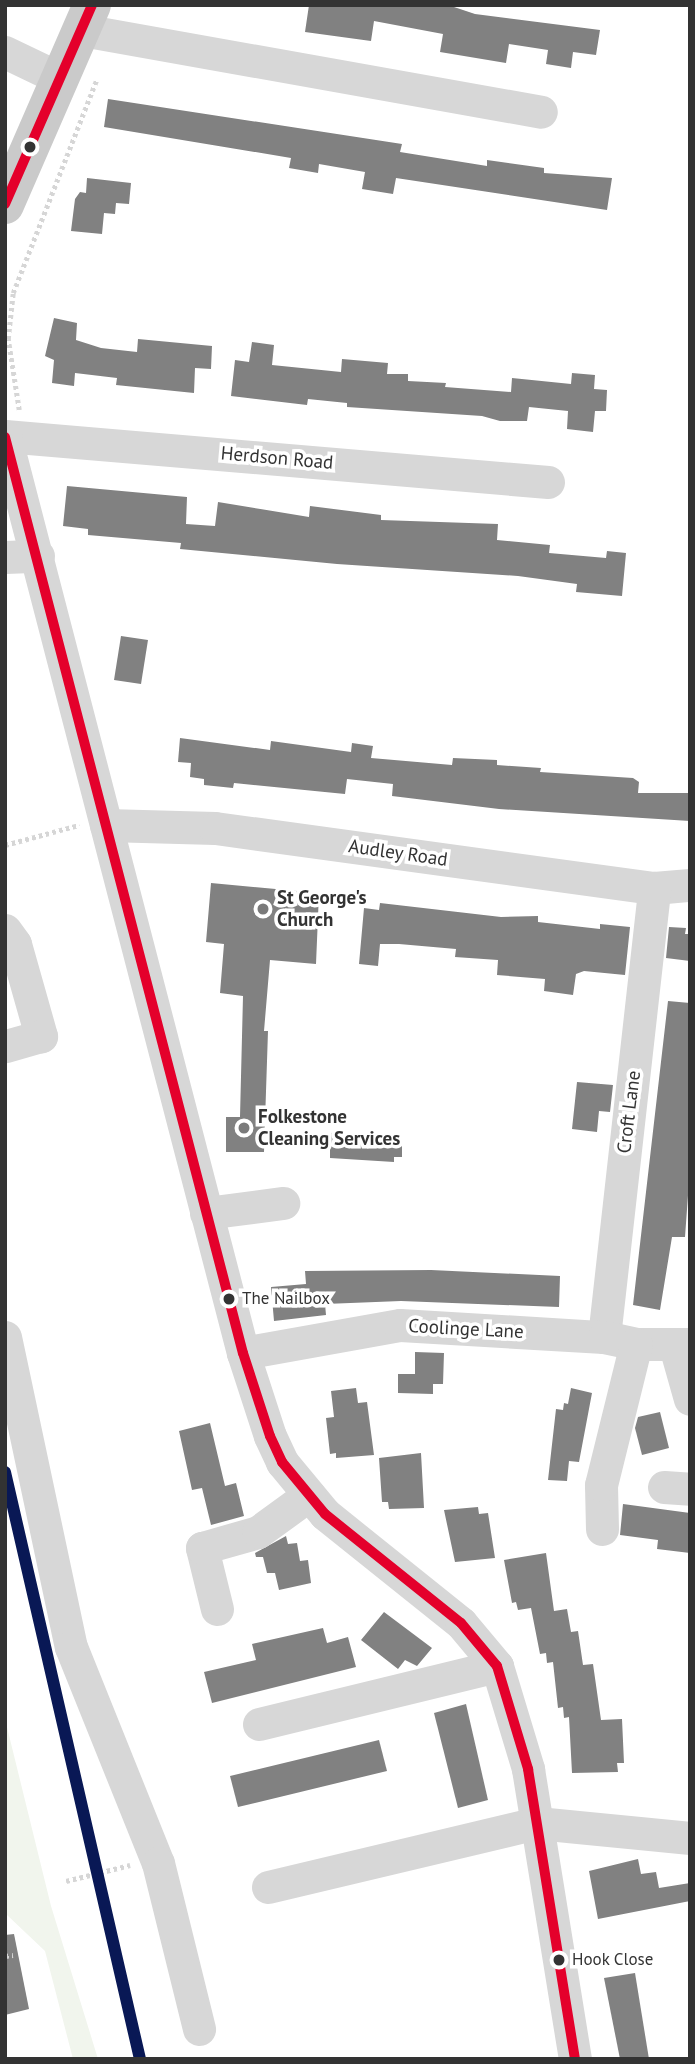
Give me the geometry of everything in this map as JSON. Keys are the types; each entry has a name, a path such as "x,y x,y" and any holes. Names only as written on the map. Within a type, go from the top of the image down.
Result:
{"main road":[{"path":"5,205 61,79 95,25"}],"street":[{"path":"95,25 541,112"},
{"path":"5,52 61,79"},
{"path":"16,437 10,485 21,557 243,1353 270,1436 282,1462 309,1495 350,1537 461,1623 497,1666 517,1721 537,1824 575,2059"},
{"name":"Herdson Road","path":"16,437 548,482"},
{"name":"Audley Road","path":"95,825 215,828 654,888 690,885"},
{"name":"Croft Lane","path":"604,1337 654,888"},
{"path":"5,1046 41,1037 16,986 9,942"},
{"path":"206,1213 283,1203"},
{"name":"Coolinge Lane","path":"243,1353 400,1325 604,1337 636,1344 682,1345"},
{"path":"5,1337 71,1647 156,1858 200,2029"},
{"path":"602,1529 601,1485 636,1344"},
{"path":"682,1345 690,1399"},
{"path":"217,1609 202,1548 266,1528 309,1495"},
{"path":"259,1724 497,1666"},
{"path":"268,1887 537,1824 690,1838"}],"path":[{"path":"16,437 18,406 8,339 13,293 95,25"},
{"path":"5,845 95,825"},
{"path":"66,1881 156,1858"},
{"path":"5,1956 13,1955"}],"shaded area":[{"path":"5,1719 51,1906 98,2059 73,2059 45,1951 7,1915"}],"building":[{"path":"309,5 448,5 475,14 600,30 596,55 573,52 571,68 546,64 548,50 509,44 506,63 440,52 443,34 374,21 371,41 305,32"},
{"path":"108,99 402,144 400,152 487,166 487,160 544,168 544,173 612,178 607,210 396,178 393,194 362,189 365,172 319,164 318,173 289,168 291,158 104,127"},
{"path":"87,178 131,183 129,204 116,203 115,214 104,213 102,234 71,231 75,199 80,192 86,193"},
{"path":"54,318 77,323 76,340 101,348 137,352 138,339 212,346 211,369 195,368 194,393 116,385 117,378 75,373 74,386 52,383 54,360 45,356"},
{"path":"252,342 274,345 272,365 341,372 342,359 388,363 387,374 408,374 408,381 446,383 445,387 511,392 512,378 571,384 572,373 595,375 594,389 607,390 606,411 595,411 593,432 567,429 568,411 529,407 527,421 500,421 482,416 347,407 347,403 308,399 307,405 231,396 235,360 249,362"},
{"path":"67,486 187,497 186,524 215,526 218,502 309,517 310,506 381,515 381,520 498,524 497,540 550,545 549,553 606,558 607,551 626,553 622,596 576,592 577,584 518,576 337,564 180,549 181,543 88,535 88,529 63,526"},
{"path":"121,636 148,640 141,684 114,680"},
{"path":"180,738 270,750 271,741 351,752 352,743 373,746 371,758 452,765 453,758 497,760 497,765 541,768 540,772 633,778 639,782 638,793 690,793 690,821 499,809 392,796 393,784 347,779 345,794 234,783 233,788 204,785 204,779 190,777 191,763 178,762"},
{"path":"211,883 319,893 316,964 270,960 264,1031 268,1031 264,1152 226,1152 226,1117 240,1117 243,996 220,993 224,944 206,942"},
{"path":"380,903 501,917 538,916 538,922 600,929 600,924 630,927 625,975 584,971 576,974 573,995 544,991 545,979 497,975 498,960 455,957 456,949 380,944 378,966 359,964 364,908 379,910"},
{"path":"669,927 686,928 685,934 690,934 690,961 666,958"},
{"path":"668,1001 690,1003 690,1168 685,1237 672,1237 660,1310 633,1305"},
{"path":"577,1082 613,1085 610,1112 599,1111 597,1132 572,1129"},
{"path":"378,1132 378,1138 402,1138 402,1157 394,1157 394,1162 330,1158 330,1133"},
{"path":"431,1270 560,1276 559,1307 401,1301 325,1304 326,1315 274,1321 271,1287 306,1284 305,1271"},
{"path":"415,1352 444,1353 443,1384 433,1384 433,1394 398,1393 398,1374 415,1374"},
{"path":"356,1388 358,1403 367,1402 374,1455 336,1458 336,1453 330,1454 326,1418 334,1417 331,1391"},
{"path":"571,1388 592,1393 579,1462 569,1461 567,1481 548,1480 556,1409 563,1410 564,1403 568,1404"},
{"path":"660,1412 669,1448 642,1455 635,1428 638,1417"},
{"path":"210,1423 225,1486 236,1483 244,1516 211,1525 202,1488 192,1490 179,1431"},
{"path":"421,1453 424,1508 389,1509 388,1502 382,1502 379,1458"},
{"path":"623,1504 690,1513 690,1553 657,1549 658,1540 620,1535"},
{"path":"478,1507 479,1514 488,1513 495,1558 455,1562 444,1510"},
{"path":"286,1536 288,1544 297,1543 300,1561 308,1560 311,1583 279,1590 275,1573 267,1573 263,1557 256,1557 255,1553"},
{"path":"546,1553 554,1611 567,1609 571,1632 578,1631 583,1665 593,1664 601,1720 622,1719 624,1763 617,1763 618,1772 572,1773 569,1717 564,1718 563,1707 558,1708 553,1662 547,1663 546,1653 540,1654 531,1608 518,1610 516,1602 512,1603 504,1560"},
{"path":"384,1612 432,1648 417,1666 405,1660 398,1669 361,1640"},
{"path":"323,1628 327,1643 348,1637 356,1667 212,1703 204,1672 256,1660 252,1644"},
{"path":"466,1704 488,1800 458,1808 434,1713"},
{"path":"379,1740 387,1771 238,1807 230,1776"},
{"path":"638,1859 641,1874 656,1872 659,1888 690,1883 690,1901 598,1919 589,1871"},
{"path":"14,1934 29,2009 5,2015 5,1935"},
{"path":"635,1973 649,2059 620,2059 604,1978"}],"transit line":[{"path":"5,204 92,5"},
{"path":"5,437 243,1353 270,1436 282,1462 325,1514 461,1623 497,1666 528,1769 575,2059"},
{"path":"5,1472 140,2059"}],"place":[{"name":"St George's Church","path":"263,909"},
{"name":"Folkestone Cleaning Services","path":"244,1128"},
{"name":"The Nailbox","path":"229,1299"},
{"name":"Hook Close","path":"559,1960"}]}
